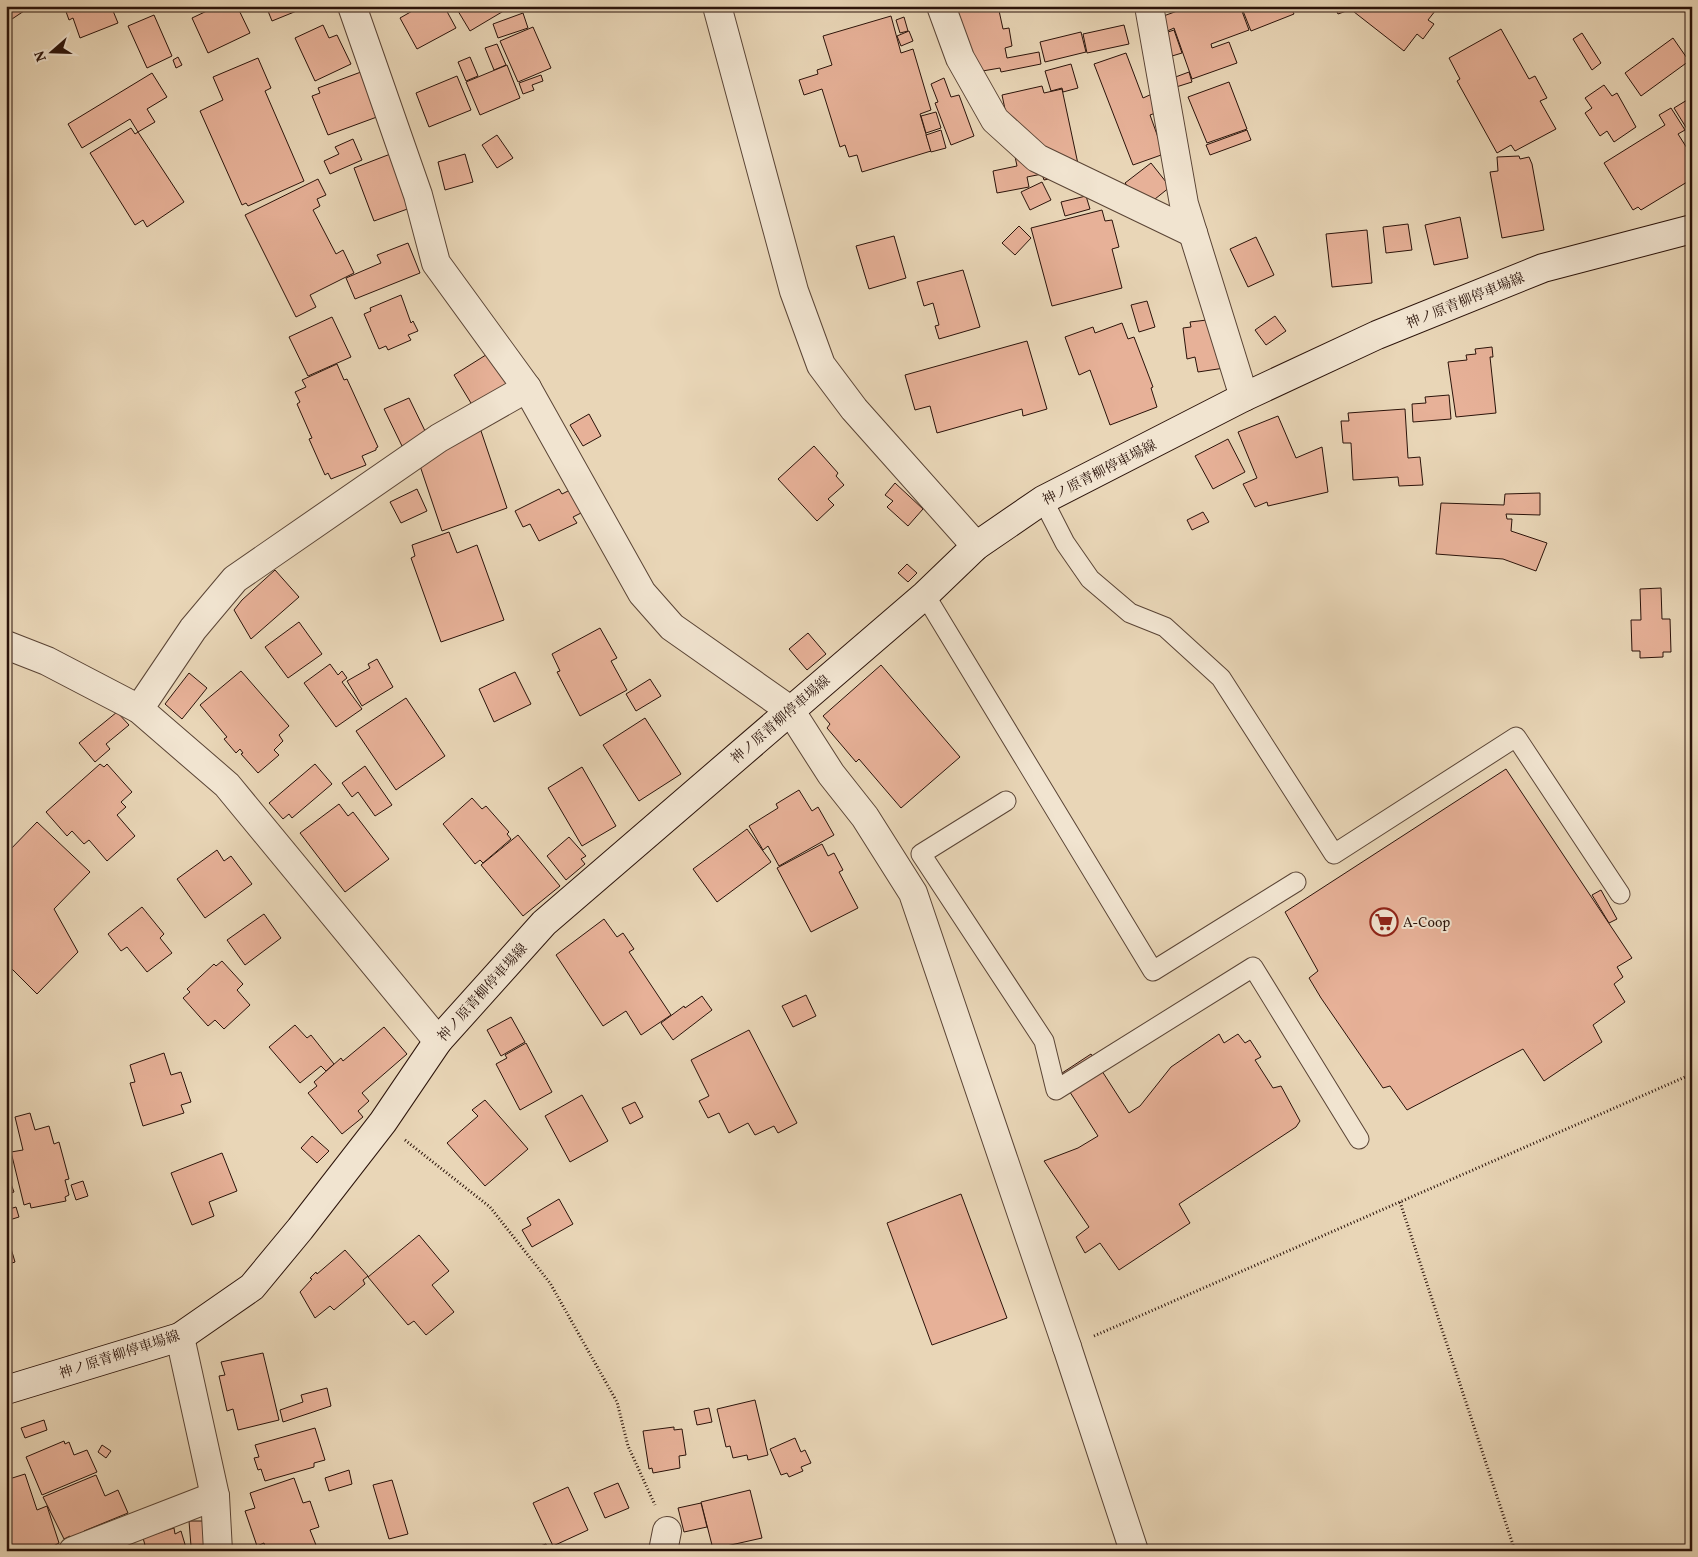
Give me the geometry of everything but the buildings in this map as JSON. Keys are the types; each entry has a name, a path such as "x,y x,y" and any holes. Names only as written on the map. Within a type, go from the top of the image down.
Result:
{"street":[{"path":"352,6 418,195 436,263 526,388 642,593 672,627 790,710 831,774 864,817 913,893 1134,1551"},
{"path":"717,6 794,291 821,365 854,409 976,546"},
{"path":"941,6 960,58 995,120 1009,133 1037,158 1193,233"},
{"path":"1149,6 1184,204 1244,397"},
{"name":"神ノ原青柳停車場線","path":"6,1390 180,1336 252,1287 300,1229 383,1122 438,1041 544,923 926,595 976,546 1044,500 1244,397 1377,335 1543,268 1692,229"},
{"path":"139,709 193,629 235,579 439,438 526,388"},
{"path":"6,645 47,661 139,709 227,785 438,1041"},
{"path":"180,1336 215,1496 218,1551"},
{"path":"73,1551 215,1496"}],"lane":[{"path":"1044,500 1065,543 1090,579 1130,613 1165,627 1221,678 1334,854 1516,738 1620,894"},
{"path":"926,595 1153,971 1296,882"},
{"path":"1006,801 921,854 1044,1041 1056,1090 1253,967 1359,1139"},
{"path":"913,893 938,879"}],"path":[{"path":"1067,1347 1692,1074"},
{"path":"383,1122 490,1207 550,1283 617,1402 628,1446 665,1541"},
{"path":"1400,1202 1514,1551"}],"place":[{"name":"A-Coop","path":"1384,922"}]}
